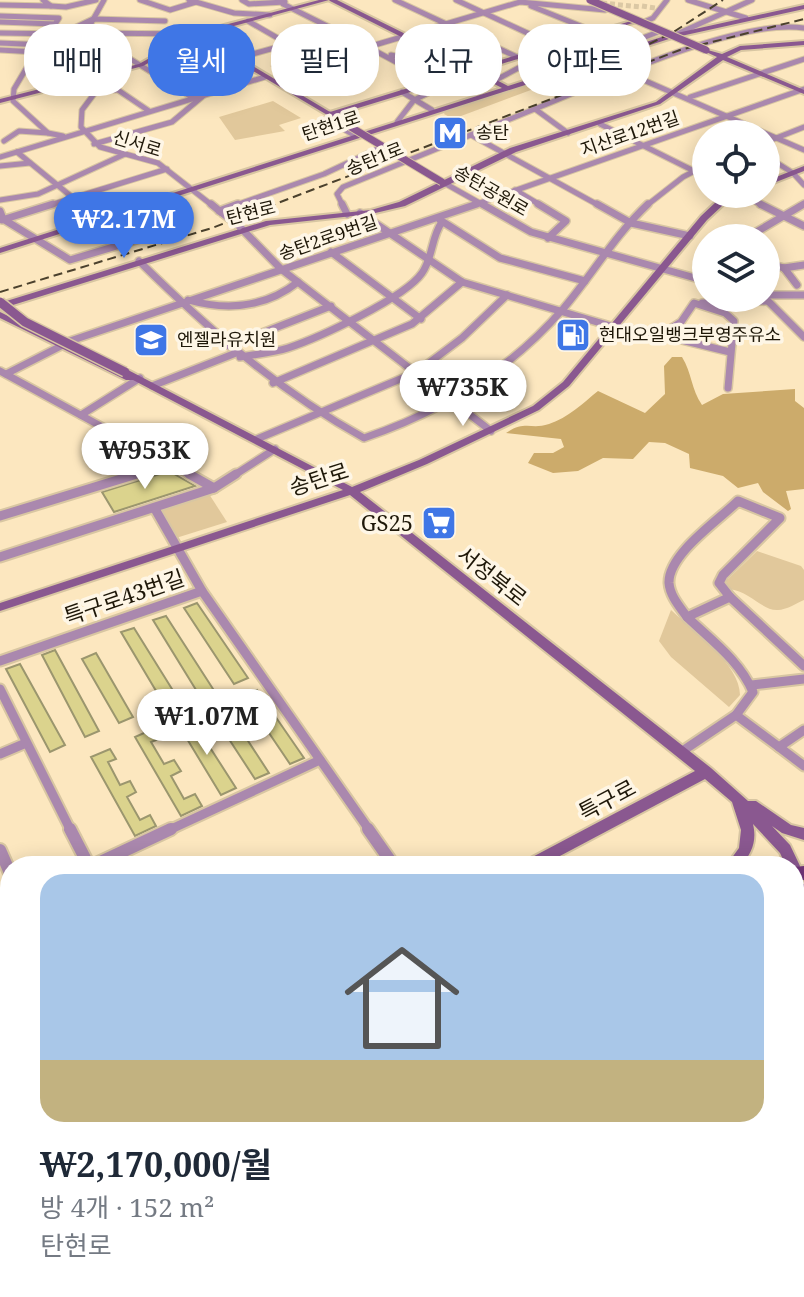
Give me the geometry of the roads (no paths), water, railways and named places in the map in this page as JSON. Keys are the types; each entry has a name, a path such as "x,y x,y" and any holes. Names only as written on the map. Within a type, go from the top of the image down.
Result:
{"street":[{"path":"43,0 51,6"},
{"path":"0,5 66,7 96,0"},
{"path":"90,24 104,0"},
{"path":"140,0 170,10 196,2"},
{"path":"189,0 234,13 270,15"},
{"path":"206,4 212,0"},
{"path":"242,0 249,4 285,2 321,24"},
{"path":"236,24 326,0"},
{"path":"332,0 395,31"},
{"path":"395,0 517,57"},
{"path":"456,0 518,28"},
{"path":"583,0 658,32 673,35 752,0"},
{"path":"593,0 673,35"},
{"path":"593,0 803,91"},
{"path":"644,22 653,18 667,0"},
{"path":"688,0 746,18"},
{"path":"705,4 711,0"},
{"path":"782,0 804,7"},
{"path":"443,24 518,1 554,2 605,10"},
{"path":"518,1 576,24"},
{"path":"546,12 554,2"},
{"path":"55,24 66,7"},
{"name":"탄현1로","path":"651,42 804,7"},
{"path":"165,22 170,10"},
{"path":"0,16 57,21"},
{"path":"84,24 93,19 170,24"},
{"path":"0,22 57,21"},
{"path":"248,21 271,34"},
{"path":"627,24 633,22"},
{"name":"송탄1로","path":"651,63 698,47 789,24 804,28"},
{"path":"651,35 658,32"},
{"path":"0,33 24,33"},
{"path":"0,43 24,45"},
{"name":"탄현로","path":"2,304 242,228 298,218 360,213 402,204 506,153 658,103 722,57 740,48 804,43"},
{"path":"0,50 24,51"},
{"path":"502,62 517,57"},
{"path":"690,97 804,59"},
{"path":"132,60 148,69"},
{"path":"132,68 148,61"},
{"name":"송탄공원로","path":"255,71 518,226 548,238 692,277"},
{"path":"24,75 13,101 48,133"},
{"path":"255,80 265,77"},
{"name":"탄현1로","path":"0,251 518,83"},
{"path":"651,83 739,120"},
{"path":"502,85 506,87"},
{"path":"0,90 14,94"},
{"name":"지산로12번길","path":"478,204 803,91"},
{"path":"0,101 24,92"},
{"path":"354,135 326,119 395,94"},
{"name":"신서로","path":"92,96 81,109 79,122 82,131 94,144 155,160 242,228 281,269 491,431"},
{"path":"127,96 149,111"},
{"path":"3,156 199,96"},
{"path":"94,144 172,122 203,96"},
{"path":"408,96 432,110"},
{"path":"397,122 414,100 422,96"},
{"name":"송탄1로","path":"347,214 337,194 343,187 567,96"},
{"path":"535,109 568,133"},
{"path":"139,261 238,355 273,383 319,415 364,438 456,401 508,363 561,312 654,197 692,170 600,124"},
{"path":"780,136 804,127"},
{"path":"30,163 0,164 2,141 22,130 67,136"},
{"path":"471,135 631,223 690,236"},
{"path":"780,138 804,150"},
{"path":"220,212 324,174 377,149"},
{"path":"17,152 98,219"},
{"path":"0,200 30,197 125,154"},
{"path":"780,165 804,185"},
{"path":"780,178 804,168"},
{"path":"2,220 167,169"},
{"path":"515,190 566,221 548,238"},
{"path":"0,211 2,220 70,260 166,227 155,200"},
{"name":"송탄2로9번길","path":"184,301 388,232 440,220 478,204"},
{"path":"767,224 804,204"},
{"name":"송탄로","path":"0,607 352,491 491,431 536,408 566,384 660,269 715,208"},
{"path":"767,208 804,226"},
{"path":"360,213 462,282 614,327 730,352"},
{"path":"152,386 238,355 292,347 393,297 419,277 429,260 431,240 440,220 500,258 585,281"},
{"path":"123,222 160,231"},
{"path":"331,252 421,319"},
{"path":"780,267 804,265"},
{"path":"784,268 797,285"},
{"name":"송탄2로9번길","path":"184,301 218,308 263,303 287,292 298,282"},
{"path":"273,383 421,319 462,282"},
{"path":"257,439 417,372 462,338 507,295"},
{"path":"780,297 804,295"},
{"path":"16,312 23,298"},
{"path":"3,373 66,343 184,301"},
{"path":"2,304 124,377 140,378"},
{"name":"서정북로","path":"2,304 25,322 140,378 352,491 733,794 789,856"},
{"path":"229,346 331,306"},
{"path":"661,335 681,322 692,306"},
{"path":"780,311 804,337"},
{"path":"722,312 734,321 728,388"},
{"path":"0,315 66,343"},
{"path":"3,373 214,488"},
{"path":"81,415 140,378"},
{"path":"0,557 214,488 275,449"},
{"path":"0,516 170,464"},
{"path":"300,506 320,494 323,485 318,472"},
{"path":"681,752 736,715 753,692 752,685 738,666 687,617 670,590 671,570 686,550 738,501 780,518 723,575 719,583 804,666"},
{"path":"155,509 202,591"},
{"name":"특구로43번길","path":"0,661 202,591 387,856"},
{"path":"687,617 730,597"},
{"path":"752,685 804,679"},
{"path":"0,689 86,856"},
{"path":"736,715 804,766"},
{"path":"779,747 804,730"},
{"path":"0,754 26,743"},
{"path":"113,856 320,760"},
{"name":"특구로","path":"547,856 706,772"},
{"path":"733,794 787,829 804,834"},
{"path":"733,794 749,829 748,850 742,856"}],"tunnel":[{"path":"602,3 641,7"},
{"path":"642,6 661,9"}],"railway":[{"path":"651,43 723,0"},
{"path":"0,292 212,228 680,50 804,19"}],"place":[{"name":"송탄","path":"450,133"},
{"name":"현대오일뱅크부영주유소","path":"573,335"},
{"name":"엔젤라유치원","path":"151,340"},
{"name":"GS25","path":"439,523"}]}
